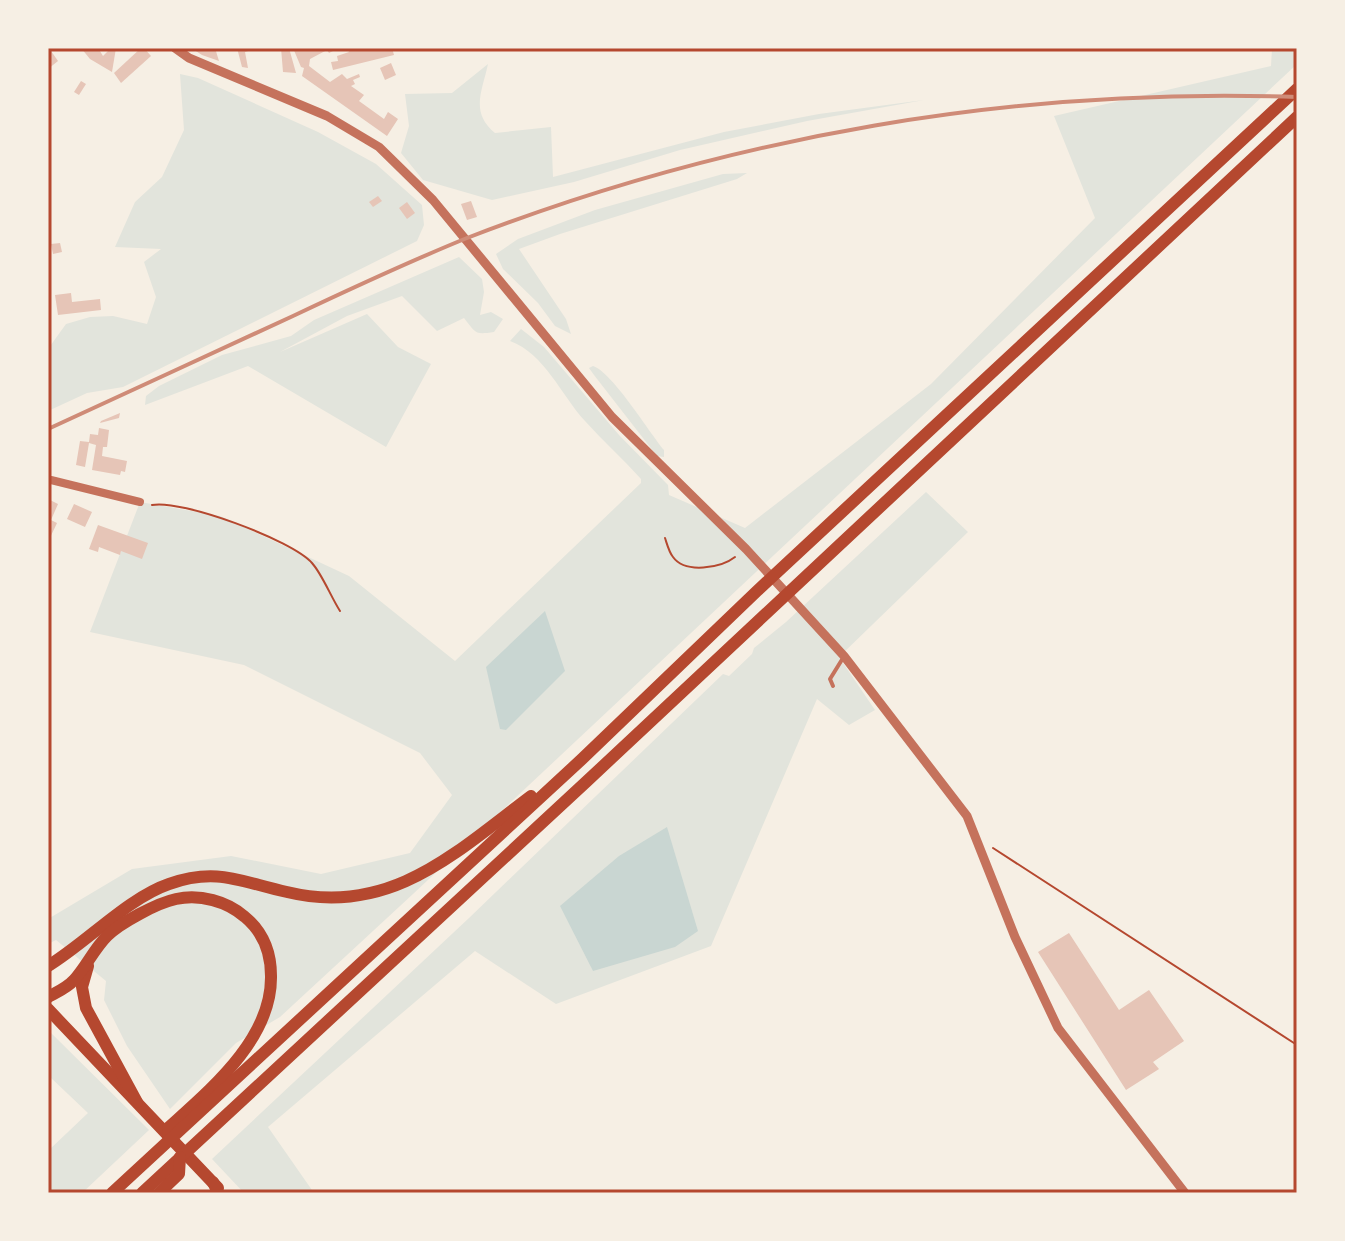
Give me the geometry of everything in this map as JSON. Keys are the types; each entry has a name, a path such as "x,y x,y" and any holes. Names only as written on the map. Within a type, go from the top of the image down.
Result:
{"main road":[{"path":"112,1193 169,1141 168,1128 195,1110 582,759 757,591 1297,89"},
{"path":"142,1193 159,1188 180,1157 1296,117"},
{"path":"48,966 167,884 220,874 288,893 331,898 361,896 396,886 434,868 582,759"},
{"path":"48,997 74,980 108,934 151,908 176,899 197,898 217,901 238,910 254,924 266,943 271,965 271,993 265,1016 242,1051 195,1110"},
{"path":"91,956 82,987 86,1008 137,1102"},
{"path":"48,1009 218,1189"}],"street":[{"path":"175,48 189,58 327,116 379,147 433,200 612,417 746,549 844,656 967,816 1015,937 1058,1028 1185,1193"},
{"path":"48,468 50,480 140,502"}],"lane":[{"path":"833,686 830,679 844,656"}],"path":[{"path":"140,502 199,509 278,541 312,563 340,611"},
{"path":"665,538 673,558 685,566 715,566 731,561 746,549"},
{"path":"990,845 998,854 1297,1045"}],"shaded area":[{"path":"1272,48 1297,48 1297,64 413,894 280,1017 236,1043 170,1109 127,1046 104,1000 106,981 56,940 48,944 48,919 132,869 231,856 321,874 410,853 452,795 420,753 244,665 90,632 140,502 220,516 349,576 455,661 641,483 641,479 576,411 543,365 510,341 521,329 544,347 619,435 668,485 669,495 745,528 931,384 1095,218 1054,116 1271,66"},
{"path":"488,64 480,101 487,125 495,133 551,127 553,177 724,132 819,114 924,100 807,121 680,150 574,182 492,200 423,180 401,153 409,126 405,94 452,93"},
{"path":"180,74 198,78 318,132 376,164 422,205 424,225 417,241 123,387 87,393 48,411 48,349 66,324 90,317 113,316 147,324 156,297 144,262 161,249 115,247 135,202 162,177 184,130"},
{"path":"747,173 737,179 519,249 566,319 571,334 555,326 538,303 503,269 496,254 518,239 595,210 723,174"},
{"path":"459,257 482,279 484,292 480,315 491,312 503,319 494,332 476,332 464,318 437,331 402,296 347,316 280,352 367,314 398,347 431,364 386,447 248,366 145,405 146,396 159,386 222,355 291,336 314,320"},
{"path":"593,366 620,390 664,450 664,457 657,456 589,368"},
{"path":"926,492 968,532 839,657 875,710 849,725 817,699 711,946 556,1004 475,951 268,1127 314,1193 244,1193 212,1159 723,674 729,676 752,654 754,648"},
{"path":"545,611 565,671 506,730 500,729 486,667"},
{"path":"667,827 698,931 675,947 593,971 560,906 619,856"},
{"path":"48,1030 149,1130 82,1193 48,1193 48,1151 88,1113 48,1075"}],"building":[{"path":"81,48 98,48 103,56 111,48 116,48 112,72 90,59"},
{"path":"141,48 151,56 121,83 114,73"},
{"path":"191,48 215,48 219,61 202,55"},
{"path":"237,48 258,48 245,52 248,68 242,67"},
{"path":"281,48 289,48 296,73 283,72"},
{"path":"293,48 333,48 335,50 329,53 327,50 310,59 309,66 330,82 342,74 347,79 359,74 360,77 353,80 355,84 351,86 364,95 359,101 384,119 388,112 398,119 387,136 302,76 304,68"},
{"path":"347,48 392,48 394,55 333,70 331,62 338,61 337,56 349,52"},
{"path":"51,51 58,61 48,69 48,53"},
{"path":"391,63 396,75 385,80 380,68"},
{"path":"81,81 86,84 79,95 74,92"},
{"path":"378,196 382,201 373,207 369,202"},
{"path":"471,201 477,217 467,220 461,204"},
{"path":"407,202 415,213 407,219 399,208"},
{"path":"60,243 62,252 53,254 51,244"},
{"path":"71,293 72,302 100,299 101,310 58,315 55,295"},
{"path":"120,413 119,418 100,423 101,421"},
{"path":"99,428 109,430 107,447 103,447 102,456 127,461 125,472 121,471 120,475 92,470 96,445 89,443 85,467 76,465 80,441 89,442 90,434 98,435"},
{"path":"50,500 58,504 51,520 57,523 48,542"},
{"path":"74,504 92,512 85,527 67,519"},
{"path":"98,525 148,543 142,559 121,551 120,555 99,547 98,552 89,549"},
{"path":"1069,933 1119,1010 1149,990 1184,1041 1153,1062 1159,1069 1126,1090 1038,952"}],"railway":[{"path":"48,429 445,247 567,202 668,172 771,146 980,110 1085,100 1191,96 1297,97"}]}
